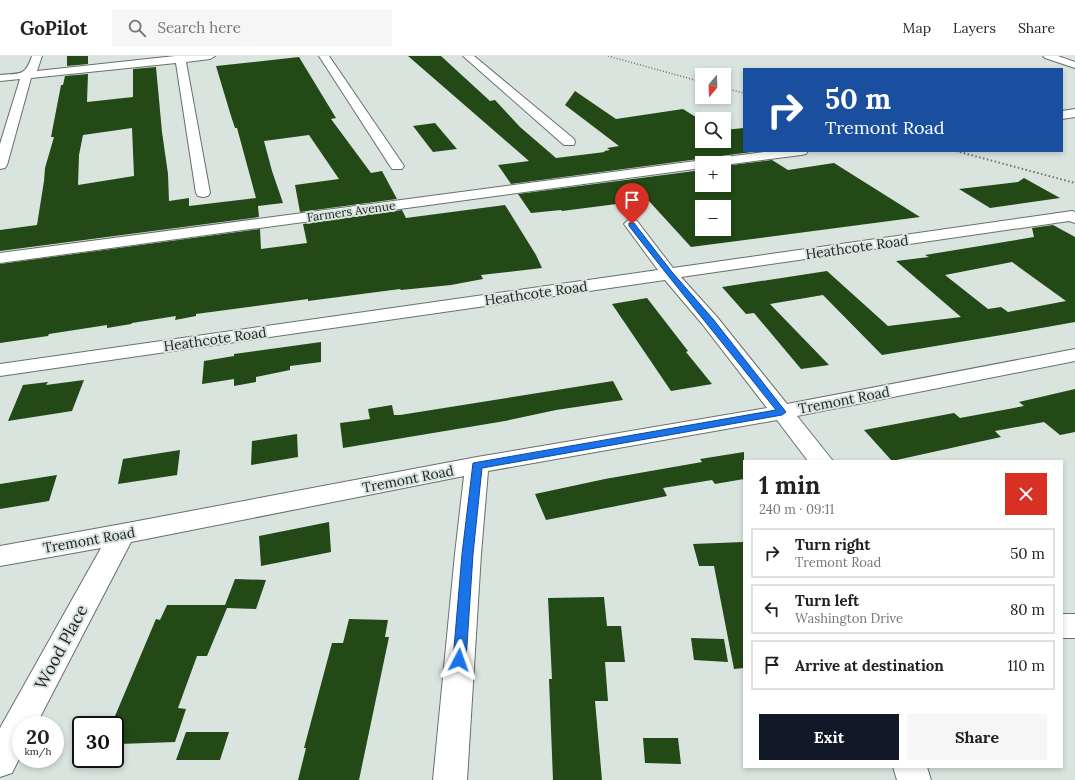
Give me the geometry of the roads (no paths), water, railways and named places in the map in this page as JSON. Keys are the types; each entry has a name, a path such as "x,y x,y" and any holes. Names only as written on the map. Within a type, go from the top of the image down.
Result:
{"street":[{"path":"0,165 27,75 33,69 37,56"},
{"path":"0,78 210,56"},
{"path":"324,56 397,166"},
{"path":"468,56 569,142"},
{"path":"1048,56 1075,65"},
{"path":"181,58 203,193"},
{"path":"1063,115 1075,113"},
{"path":"731,160 794,152"},
{"name":"Farmers Avenue","path":"0,258 695,165"},
{"name":"Heathcote Road","path":"0,370 1074,217"},
{"path":"632,224 669,274 710,321 820,460"},
{"name":"Tremont Road","path":"0,556 122,534 477,465 782,412 1075,356"},
{"path":"450,780 468,554 477,465"},
{"name":"Wood Place","path":"0,761 122,534"},
{"path":"1063,626 1075,626"},
{"path":"910,768 914,780"}],"railway":[{"path":"608,56 695,80"},
{"path":"731,90 743,93"},
{"path":"960,152 1075,183"}]}
